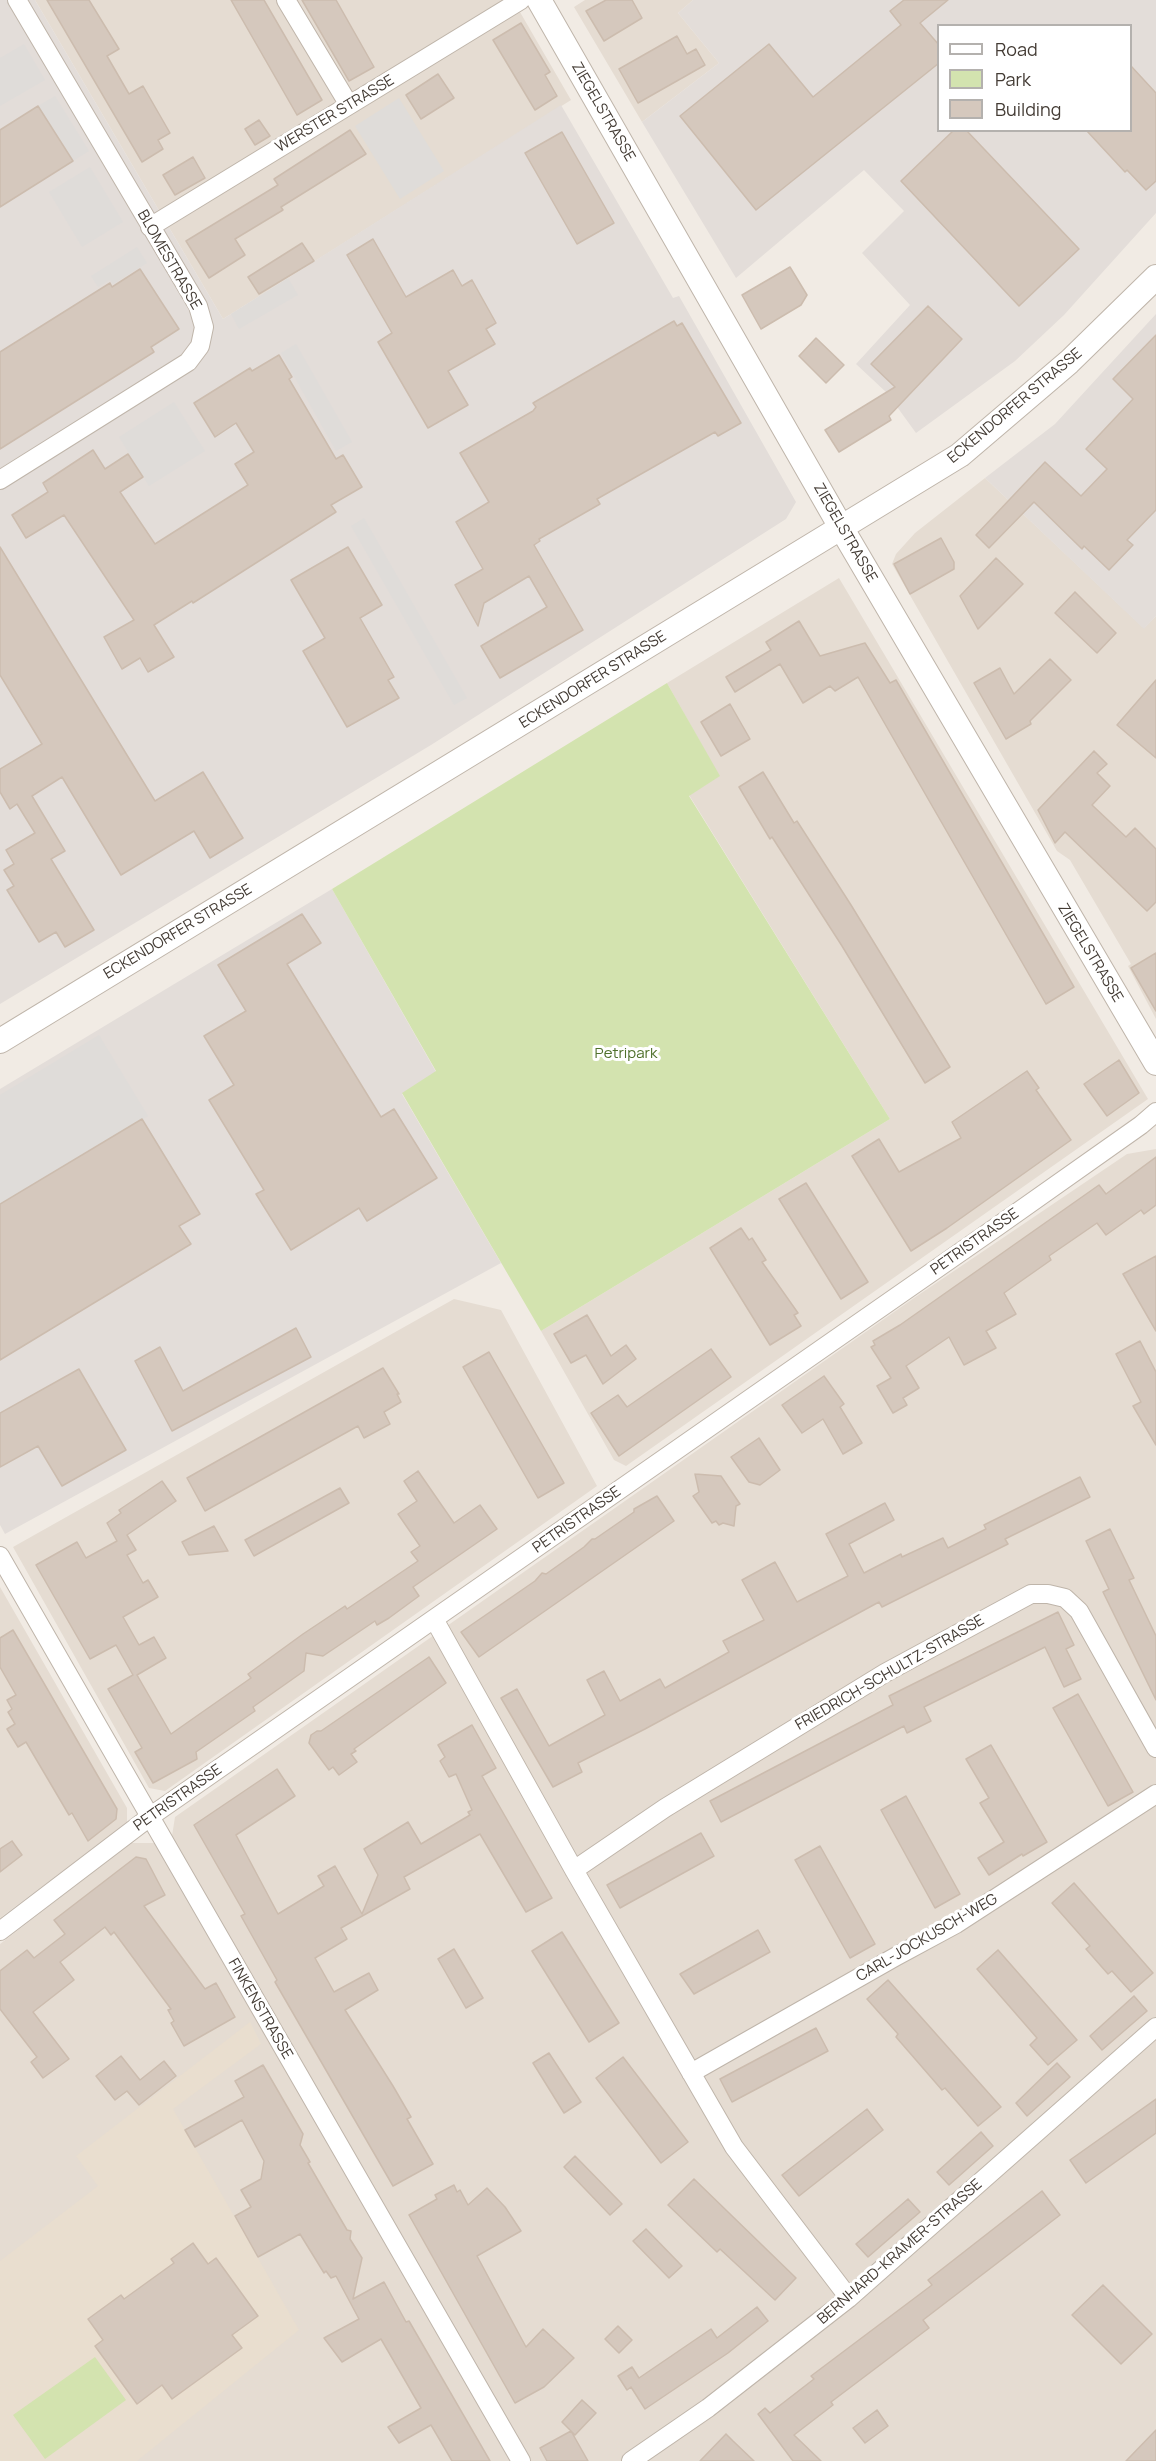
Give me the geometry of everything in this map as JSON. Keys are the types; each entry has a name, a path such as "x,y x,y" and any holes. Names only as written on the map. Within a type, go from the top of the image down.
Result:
{"street":[{"name":"BLOMESTRASSE","path":"0,480 188,362 200,346 204,327 198,306 17,0"},
{"path":"286,0 349,105"},
{"name":"WERSTER STRASSE","path":"150,227 521,0"},
{"name":"ZIEGELSTRASSE","path":"539,0 842,529 1156,1063"},
{"name":"ECKENDORFER STRASSE","path":"0,1041 960,455 1069,362 1156,277"},
{"name":"PETRISTRASSE","path":"0,1931 151,1816 1141,1125 1156,1112"},
{"name":"FINKENSTRASSE","path":"0,1556 520,2461"},
{"name":"FRIEDRICH-SCHULTZ-STRASSE","path":"574,1870 665,1808 885,1673 1031,1594 1048,1594 1065,1598 1079,1611 1156,1748"},
{"path":"434,1619 574,1870 734,2147 849,2298"},
{"name":"CARL-JOCKUSCH-WEG","path":"691,2073 895,1956 956,1924 1156,1794"},
{"name":"BERNHARD-KRAMER-STRASSE","path":"631,2461 708,2408 849,2298 1156,2027"}],"shaded area":[{"path":"0,0 35,0 223,319 561,105 673,298 679,296 796,502 786,519 431,745 0,1004"},
{"path":"35,0 513,0 571,100 223,319"},
{"path":"585,0 693,0 678,13 719,63 642,122 574,7"},
{"path":"693,0 1156,0 1156,213 1064,315 1015,361 916,433 887,393 856,364 910,305 862,253 904,211 864,170 736,278 642,122 719,63 678,13"},
{"path":"24,44 45,80 0,106 0,58"},
{"path":"55,96 89,151 73,161 38,106"},
{"path":"399,98 444,171 400,199 355,126"},
{"path":"90,167 123,222 82,247 49,192"},
{"path":"137,247 147,263 113,284 110,280 98,287 91,276"},
{"path":"288,278 298,295 239,329 231,314"},
{"path":"1156,314 1156,616 1144,629 985,478 1055,424"},
{"path":"296,344 352,442 336,451 281,353"},
{"path":"174,402 205,451 149,486 119,437"},
{"path":"985,478 1144,628 1156,616 1156,1019 1128,966 1131,964 1070,860 1057,851 892,564 896,554 915,533"},
{"path":"364,518 467,698 454,705 351,526"},
{"path":"839,578 1148,1099 626,1466 614,1460 541,1331 890,1119 689,795 719,776 667,683"},
{"path":"332,889 436,1072 402,1094 501,1263 5,1534 0,1525 0,1089"},
{"path":"99,1035 148,1116 0,1204 0,1095"},
{"path":"1156,1149 1156,2461 529,2461 172,1836 175,1817 914,1298 1127,1154"},
{"path":"454,1299 501,1310 597,1486 165,1791 149,1788 13,1547"},
{"path":"0,1587 127,1808 127,1823 0,1918"},
{"path":"131,1843 158,1843 510,2461 0,2461 0,1944"},
{"path":"250,2022 261,2044 173,2109 299,2330 137,2461 0,2461 0,2261 98,2186 76,2156"}],"green space":[{"name":"Petripark","path":"667,683 720,776 689,796 890,1119 541,1331 402,1093 436,1071 332,889"},
{"path":"95,2357 126,2400 45,2459 13,2415"}],"building":[{"path":"47,0 89,0 119,49 107,56 129,94 143,86 170,133 158,140 163,149 142,162"},
{"path":"231,0 264,0 322,100 297,115"},
{"path":"302,0 336,0 374,67 349,81"},
{"path":"606,0 632,0 642,18 604,41 586,11"},
{"path":"904,0 948,0 920,23 937,43 937,65 756,210 680,116 769,44 813,97 901,25 890,11"},
{"path":"521,23 550,72 545,75 557,96 535,110 493,40"},
{"path":"677,36 687,54 696,49 705,65 638,103 619,69"},
{"path":"1132,67 1156,93 1156,181 1146,190 1127,170 1125,172 1088,132 1132,132"},
{"path":"438,74 454,98 421,119 406,95"},
{"path":"38,106 73,161 0,207 0,130"},
{"path":"259,120 270,136 255,145 245,129"},
{"path":"350,130 366,154 281,207 283,210 235,239 245,255 209,278 186,241 278,185 274,179"},
{"path":"562,132 614,223 577,244 525,153"},
{"path":"952,132 968,132 1079,249 1019,306 901,181"},
{"path":"193,157 205,178 175,195 163,175"},
{"path":"373,239 406,297 453,270 462,286 472,280 496,323 486,329 495,344 448,371 468,405 428,428 378,342 392,333 347,255"},
{"path":"302,243 314,261 259,294 248,277"},
{"path":"790,267 807,295 801,305 761,329 742,295"},
{"path":"140,269 179,329 151,347 154,352 0,449 0,352 110,283 112,287"},
{"path":"928,306 962,339 889,416 891,420 839,452 825,430 895,387 871,364"},
{"path":"674,321 677,326 682,323 741,423 718,436 715,432 597,499 600,504 539,539 540,541 534,545 583,630 500,678 481,646 547,607 529,576 484,603 478,626 455,585 483,569 456,522 489,502 460,453 533,411 536,407 533,403"},
{"path":"1156,335 1156,510 1127,540 1133,545 1109,570 1084,546 1082,549 1034,502 989,548 976,535 1045,462 1081,496 1107,469 1086,449 1133,399 1113,379"},
{"path":"816,338 844,365 826,383 799,356"},
{"path":"279,355 292,377 289,379 336,459 343,455 362,487 331,505 336,512 193,603 192,601 154,625 174,657 148,672 140,658 122,669 104,637 134,620 64,515 26,538 12,515 48,492 43,483 93,450 105,469 128,454 143,477 120,492 155,544 248,485 235,464 254,452 236,423 215,437 194,403 250,368 252,371"},
{"path":"941,538 954,562 954,569 910,594 894,564"},
{"path":"0,547 155,801 203,772 243,838 210,858 194,831 121,875 62,777 32,796 65,851 51,859 94,930 65,947 56,932 39,942 7,890 14,886 4,870 14,864 6,850 35,833 17,804 10,809 0,792 0,769 42,744 0,675"},
{"path":"348,547 382,605 360,618 394,677 388,680 399,698 347,727 303,651 325,638 291,580"},
{"path":"996,558 1023,584 978,629 960,596"},
{"path":"1075,592 1116,633 1097,653 1055,613"},
{"path":"799,621 820,656 865,643 890,683 896,680 1074,987 1046,1004 858,677 835,691 830,686 803,703 780,664 735,692 726,677 771,650 766,642"},
{"path":"1050,659 1071,680 1030,721 1031,724 1006,739 974,683 1000,668 1014,694"},
{"path":"1156,680 1156,758 1117,725"},
{"path":"730,704 750,739 721,756 701,722"},
{"path":"1094,751 1107,764 1097,773 1110,786 1092,805 1126,837 1135,828 1156,849 1156,902 1147,911 1065,832 1055,843 1038,810"},
{"path":"763,772 794,823 797,821 851,905 950,1067 925,1083 842,946 772,837 770,839 739,787"},
{"path":"302,914 321,943 287,964 381,1117 394,1109 437,1178 367,1221 359,1208 291,1250 256,1194 264,1190 209,1100 234,1085 204,1036 246,1011 218,965"},
{"path":"1156,953 1156,1011 1131,968"},
{"path":"1119,1060 1139,1093 1107,1116 1084,1084"},
{"path":"1027,1071 1039,1088 1036,1090 1071,1140 911,1251 852,1156 879,1139 899,1172 961,1138 952,1122"},
{"path":"142,1119 200,1214 179,1226 191,1244 0,1360 0,1204"},
{"path":"1156,1157 1156,1205 1144,1214 1141,1210 1106,1235 1097,1223 1049,1256 1051,1260 1004,1293 1016,1314 986,1331 996,1348 964,1365 949,1337 906,1366 919,1388 903,1398 907,1405 893,1413 877,1386 891,1378 871,1347 875,1345 873,1341 900,1325 1099,1185 1106,1194"},
{"path":"806,1183 868,1282 841,1299 779,1199"},
{"path":"741,1228 749,1240 752,1238 766,1260 762,1262 798,1313 794,1315 801,1326 770,1345 710,1248"},
{"path":"1156,1256 1156,1331 1123,1274"},
{"path":"587,1315 611,1356 626,1345 636,1359 603,1384 586,1355 571,1363 554,1334"},
{"path":"296,1328 311,1357 172,1431 135,1361 160,1347 183,1391"},
{"path":"1140,1341 1156,1372 1156,1445 1133,1406 1141,1402 1116,1354"},
{"path":"711,1349 731,1377 619,1456 591,1413 618,1395 627,1407"},
{"path":"489,1352 564,1483 538,1498 463,1367"},
{"path":"383,1368 399,1394 397,1394 401,1402 384,1412 390,1424 364,1438 358,1426 205,1511 187,1478"},
{"path":"79,1369 126,1450 62,1486 38,1446 0,1467 0,1413"},
{"path":"824,1376 844,1404 840,1407 862,1443 843,1454 823,1419 802,1433 782,1405"},
{"path":"759,1438 780,1470 760,1485 749,1482 731,1457"},
{"path":"418,1471 454,1523 480,1505 497,1529 413,1587 419,1596 389,1618 377,1625 375,1621 323,1656 306,1653 304,1671 253,1707 255,1711 196,1752 197,1759 153,1783 135,1752 142,1748 108,1689 133,1675 116,1645 90,1659 36,1565 77,1542 86,1558 117,1541 107,1523 121,1513 119,1510 162,1481 176,1501 127,1535 136,1550 127,1555 143,1583 148,1580 158,1597 123,1617 139,1645 154,1637 166,1658 137,1675 171,1734 251,1678 248,1674 303,1634 345,1606 347,1609 418,1561 411,1552 420,1546 398,1514 417,1501 404,1481"},
{"path":"695,1474 721,1476 740,1504 736,1506 734,1526 723,1523 719,1525 716,1521 712,1523 693,1496 699,1492"},
{"path":"1080,1477 1090,1497 1005,1539 1008,1544 882,1607 879,1602 578,1763 582,1772 553,1787 501,1698 517,1689 549,1746 605,1715 587,1680 604,1671 620,1701 660,1679 665,1688 729,1652 723,1641 764,1620 742,1580 775,1562 797,1602 848,1576 826,1534 885,1503 894,1520 849,1544 864,1573 901,1554 902,1557 943,1538 948,1548 986,1529 984,1525"},
{"path":"340,1488 349,1503 254,1556 245,1540"},
{"path":"657,1496 674,1521 479,1657 461,1632 535,1581 542,1573 546,1574 592,1539 634,1512 634,1509"},
{"path":"214,1526 228,1551 189,1555 182,1542"},
{"path":"1110,1529 1134,1578 1129,1580 1156,1636 1156,1700 1103,1592 1109,1589 1086,1541"},
{"path":"1058,1612 1074,1645 1066,1649 1081,1679 1064,1687 1045,1647 924,1707 931,1721 907,1733 904,1726 721,1822 710,1801 893,1705 889,1696"},
{"path":"13,1630 117,1809 116,1819 88,1841 72,1813 69,1815 26,1742 18,1747 7,1729 15,1724 8,1712 12,1709 7,1700 16,1695 0,1667 0,1638"},
{"path":"429,1657 446,1683 354,1749 356,1751 351,1754 357,1762 339,1775 333,1767 329,1770 309,1743 311,1735 321,1731"},
{"path":"1078,1694 1133,1792 1108,1806 1053,1708"},
{"path":"472,1725 496,1768 482,1776 552,1898 526,1912 480,1834 404,1877 410,1889 341,1928 347,1939 315,1958 334,1992 369,1973 378,1990 345,2010 411,2117 407,2119 433,2164 393,2186 275,1982 277,1980 241,1916 245,1914 194,1825 277,1769 295,1796 236,1835 278,1914 324,1886 318,1876 335,1866 362,1914 378,1875 364,1849 408,1822 421,1844 470,1815 468,1812 472,1810 456,1774 449,1777 440,1761 445,1757 438,1745"},
{"path":"991,1745 1047,1842 1023,1856 1022,1854 989,1875 978,1858 1004,1842 980,1803 989,1798 966,1759"},
{"path":"906,1796 960,1894 935,1908 881,1810"},
{"path":"701,1833 714,1856 620,1908 607,1885"},
{"path":"12,1841 22,1855 0,1872 0,1849"},
{"path":"820,1846 875,1944 850,1958 795,1860"},
{"path":"136,1857 146,1859 165,1895 144,1906 205,1989 216,1983 235,2017 184,2046 171,2023 174,2021 168,2010 171,2009 114,1932 111,1935 105,1927 60,1962 74,1980 33,2012 69,2059 43,2078 31,2062 37,2057 0,2009 0,1971 27,1950 34,1958 65,1934 54,1920"},
{"path":"1074,1883 1153,1973 1131,1992 1112,1971 1108,1974 1086,1949 1090,1946 1052,1903"},
{"path":"758,1930 770,1952 694,1994 680,1974"},
{"path":"562,1932 619,2023 589,2042 532,1951"},
{"path":"454,1949 483,1998 466,2008 438,1959"},
{"path":"998,1950 1077,2040 1048,2065 1030,2045 1037,2038 977,1969"},
{"path":"888,1980 1001,2107 978,2126 945,2088 942,2090 867,1999"},
{"path":"1134,1996 1147,2011 1102,2050 1090,2036"},
{"path":"816,2028 828,2051 732,2102 720,2079"},
{"path":"549,2053 581,2102 564,2113 533,2063"},
{"path":"121,2056 140,2080 164,2061 176,2076 139,2105 127,2091 115,2100 96,2076"},
{"path":"623,2057 688,2142 661,2163 596,2078"},
{"path":"1057,2063 1070,2077 1027,2116 1016,2103"},
{"path":"263,2065 303,2134 300,2145 310,2162 308,2163 347,2230 351,2231 350,2239 362,2258 353,2299 384,2282 490,2461 452,2461 431,2425 399,2443 388,2427 421,2408 381,2339 342,2362 324,2338 359,2319 336,2276 331,2278 326,2271 324,2273 300,2234 258,2257 235,2216 251,2207 241,2190 261,2179 264,2161 242,2120 195,2147 185,2130 244,2097 235,2081"},
{"path":"1156,2099 1156,2133 1086,2183 1070,2160"},
{"path":"867,2109 883,2130 799,2196 782,2175"},
{"path":"981,2132 993,2146 949,2185 937,2172"},
{"path":"575,2156 622,2204 610,2215 564,2167"},
{"path":"694,2179 796,2278 775,2300 720,2249 717,2252 668,2205"},
{"path":"454,2185 457,2192 460,2190 468,2205 487,2188 505,2207 521,2231 477,2256 526,2347 543,2329 574,2358 544,2387 515,2403 409,2215 437,2199 435,2195"},
{"path":"1042,2191 1060,2215 923,2320 929,2328 831,2402 833,2405 794,2435 821,2461 793,2461 758,2414 765,2408 770,2413 814,2379 811,2376 932,2285 928,2280"},
{"path":"908,2199 920,2212 868,2257 856,2244"},
{"path":"646,2229 682,2266 669,2278 633,2241"},
{"path":"193,2243 208,2264 216,2258 258,2316 232,2335 242,2348 172,2399 162,2385 137,2404 95,2346 103,2340 88,2319 121,2295 124,2299 174,2263 171,2259"},
{"path":"1103,2285 1152,2334 1121,2364 1072,2315"},
{"path":"757,2307 768,2321 728,2353 645,2409 631,2387 627,2390 618,2376 632,2367 639,2378 711,2329 717,2338"},
{"path":"618,2326 632,2340 619,2353 605,2339"},
{"path":"582,2400 596,2413 575,2435 562,2422"},
{"path":"877,2410 888,2426 865,2443 853,2428"},
{"path":"1156,2430 1156,2461 1126,2461"},
{"path":"571,2431 588,2461 547,2461 540,2448"},
{"path":"726,2434 733,2441 754,2461 700,2461"}]}
